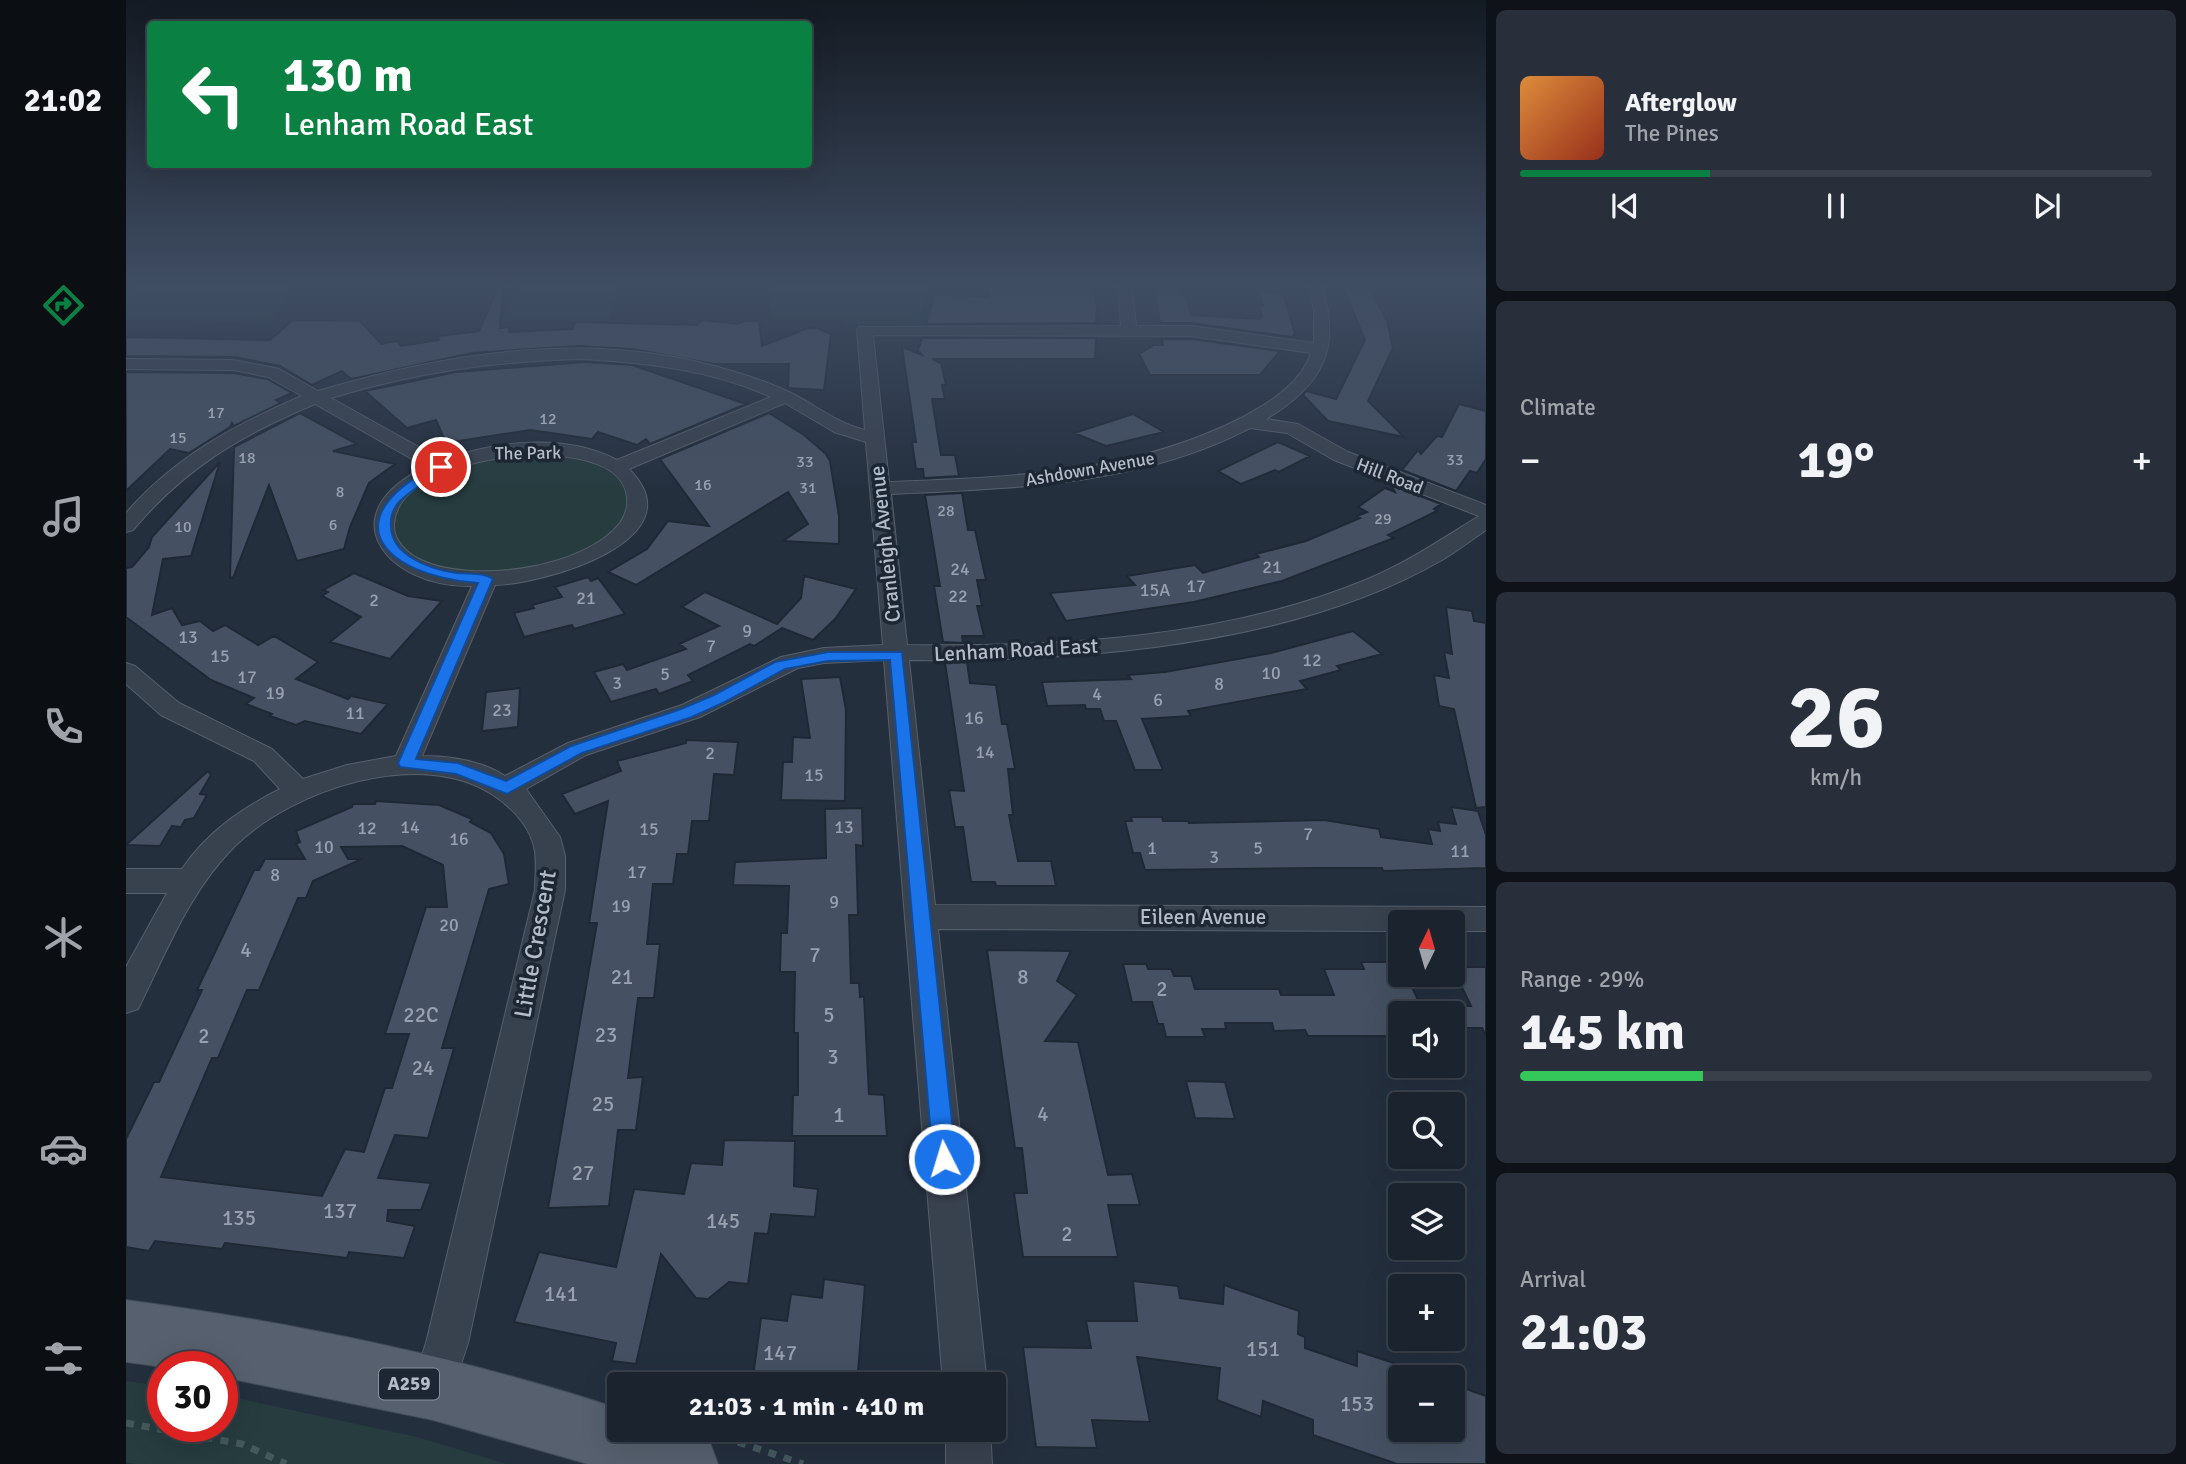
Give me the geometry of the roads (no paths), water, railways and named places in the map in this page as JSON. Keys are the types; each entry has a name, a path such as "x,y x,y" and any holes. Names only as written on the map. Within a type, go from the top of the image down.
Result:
{"main road":[{"name":"A259","path":"126,1331 194,1340 433,1388 563,1423 700,1449"}],"street":[{"path":"126,526 154,493 204,452 262,420 383,377 495,357 528,355"},
{"path":"620,355 671,362 726,374 786,397 855,433 874,437"},
{"name":"Cranleigh Avenue","path":"867,355 964,1372"},
{"name":"Ashdown Avenue","path":"880,488 1020,482 1089,473 1172,454 1248,422 1280,402 1310,373 1318,355"},
{"path":"126,364 233,365 272,373 441,467"},
{"path":"616,468 786,397"},
{"name":"Hill Road","path":"1280,402 1299,431"},
{"name":"Hill Road","path":"1248,422 1281,425 1299,431 1341,456 1486,512"},
{"name":"The Park","path":"530,449 579,454 616,468 629,480 638,501 630,524 615,540 594,554 559,568 519,577 452,577 424,569 402,558 385,536 384,519 392,502 417,480 441,467 489,453 530,449"},
{"name":"Lenham Road East","path":"507,788 576,750 686,713 719,699 780,666 828,656 1078,648 1165,639 1207,631 1293,611 1369,585 1404,571 1486,521"},
{"path":"1457,541 1486,540"},
{"path":"406,763 486,579"},
{"path":"126,671 170,709 263,755 298,791"},
{"name":"Little Crescent","path":"126,999 191,881 234,831 269,806 298,791 361,770 406,763 458,769 507,788 535,817 547,839 551,861 550,890 447,1343 433,1388"},
{"path":"126,881 191,881"},
{"name":"Eileen Avenue","path":"920,917 1486,919"},
{"path":"968,1442 969,1464"}]}
